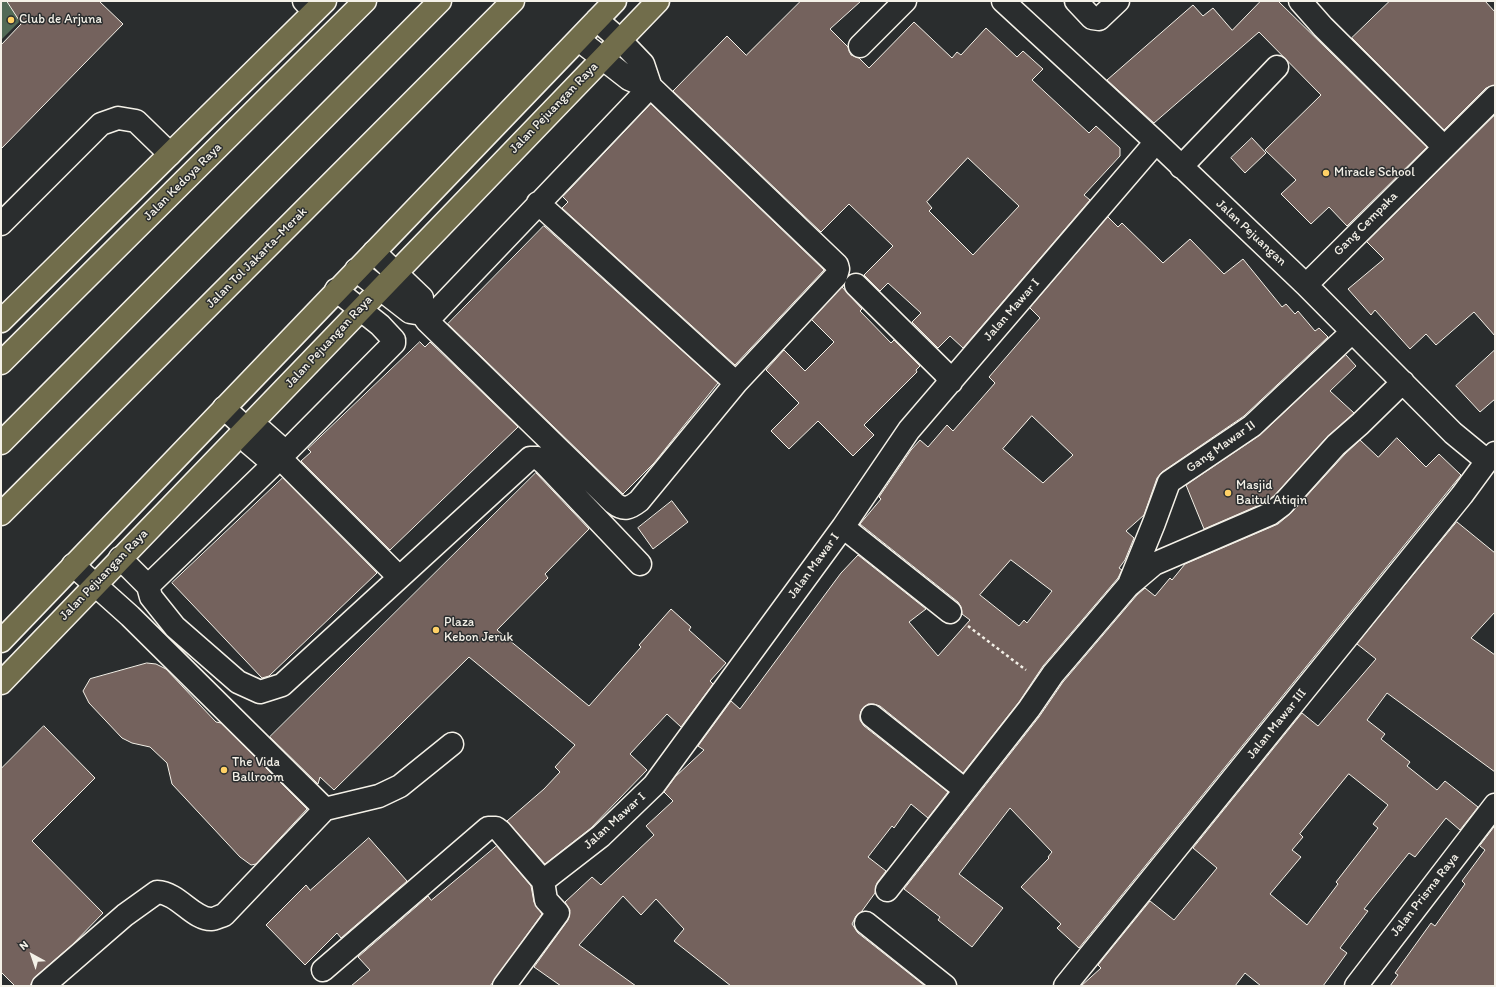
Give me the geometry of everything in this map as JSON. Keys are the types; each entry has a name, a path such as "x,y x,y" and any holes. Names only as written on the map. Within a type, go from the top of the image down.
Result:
{"main road":[{"name":"Jalan Kedoya Raya","path":"1,363 365,1"},
{"path":"1,443 440,1"},
{"name":"Jalan Tol Jakarta–Merak","path":"1,514 513,1"},
{"path":"1,641 336,290 615,1"},
{"name":"Jalan Pejuangan Raya","path":"1,683 120,558 247,429 379,288 658,1"},
{"path":"1,321 170,154 314,4"}],"street":[{"path":"860,46 905,1"},
{"name":"Jalan Pejuangan","path":"1002,1 1156,142 1306,284 1453,433 1491,457"},
{"path":"1076,1 1092,18 1099,19 1118,1"},
{"path":"1300,1 1323,27 1444,147"},
{"path":"597,20 620,40 643,64 651,88"},
{"path":"356,270 410,312 425,317 620,508 630,508 639,500 736,383 836,276 838,269 837,265 651,88 629,80 579,40"},
{"path":"1181,167 1277,67"},
{"path":"425,317 651,88"},
{"name":"Gang Cempaka","path":"1306,284 1495,97"},
{"path":"1,224 101,124 118,118 136,120 170,154"},
{"name":"Jalan Mawar I","path":"543,881 601,836 654,785 843,526 909,430 1156,142"},
{"path":"538,203 736,383"},
{"path":"374,252 422,298 425,317"},
{"path":"856,286 944,372 951,382"},
{"path":"148,586 280,458 394,343 394,340 380,325 336,290"},
{"name":"Gang Mawar II","path":"1128,586 1169,482 1252,426 1352,332"},
{"path":"887,890 1029,709 1046,685 1128,586 1154,564 1270,514 1282,505 1336,445 1403,382"},
{"path":"224,408 247,429 249,443 269,460 280,458"},
{"name":"Jalan Mawar III","path":"1065,986 1462,495 1491,457"},
{"path":"280,458 399,577"},
{"path":"120,558 148,586 151,597 175,627 238,682 260,692 282,685 530,458 538,458 544,463 640,564"},
{"path":"843,526 950,612"},
{"path":"73,565 130,616 325,808"},
{"path":"872,716 965,790"},
{"path":"43,986 125,915 157,892 170,895 201,916 212,920 224,915 325,808 378,796 400,786 452,744"},
{"name":"Jalan Prisma Raya","path":"1356,986 1495,805"},
{"path":"324,970 488,828 496,828 543,881 546,900 558,913 504,986"},
{"path":"866,923 945,986"}],"path":[{"path":"950,612 1046,685"}],"green space":[{"name":"Club de Arjuna","path":"1,1 40,1 1,40"}],"building":[{"path":"7,1 99,1 123,24 1,149 1,45 21,24"},
{"path":"801,1 861,1 830,29 848,47 851,55 859,58 869,68 914,22 952,58 957,52 961,55 986,28 1017,57 1023,51 1043,69 1032,80 1089,133 1096,126 1120,148 1120,156 1084,195 1090,200 963,348 950,336 938,348 912,322 921,313 888,283 880,291 864,275 893,246 849,204 821,232 673,91 727,36 746,55","holes":["968,158 1019,206 973,255 929,211 932,208 927,202"]},
{"path":"1261,1 1278,1 1427,147 1347,226 1329,207 1311,224 1281,194 1296,180 1265,150 1321,95 1259,32 1154,123 1107,80 1193,5 1203,16 1213,8 1232,30"},
{"path":"1390,1 1485,1 1495,12 1495,85 1486,88 1444,130 1352,38"},
{"path":"651,104 824,270 735,365 562,208 568,202 563,197"},
{"path":"1495,115 1495,336 1474,312 1436,345 1426,334 1410,349 1375,310 1371,315 1348,289 1384,259 1367,242"},
{"path":"1252,138 1266,153 1245,173 1231,158"},
{"path":"1108,217 1118,227 1122,223 1163,263 1190,239 1224,274 1243,259 1282,307 1286,304 1295,314 1298,311 1315,331 1319,328 1328,337 1244,416 1162,472 1157,478 1144,515 1126,531 1134,538 1125,560 1119,568 1122,570 1118,578 1043,666 1019,702 963,773 880,706 868,704 862,709 860,720 864,726 948,792 928,818 911,804 894,828 892,826 868,857 886,871 877,883 875,893 862,911 856,916 852,924 858,933 925,986 731,986 674,941 684,929 656,899 641,915 623,896 579,945 636,986 561,986 534,967 568,920 570,910 565,902 592,877 601,885 654,835 646,826 673,801 664,792 675,777 704,750 698,746 731,701 740,709 841,573 858,555 926,609 909,622 938,656 970,620 962,614 961,607 958,602 860,524 881,499 879,497 911,450 920,440 928,447 947,425 953,431 995,383 989,377 1040,318 1030,308","holes":["1032,416 1073,455 1043,483 1003,449","1011,560 1052,591 1027,623 1024,620 1019,626 980,595"]},
{"path":"544,226 718,383 654,463 623,494 448,324"},
{"path":"842,287 862,309 860,311 891,343 894,340 920,366 916,370 917,372 864,425 874,435 853,456 818,421 789,449 771,431 799,403 766,370 784,350 805,371 834,342 812,320"},
{"path":"420,342 425,347 430,342 518,427 390,550 301,461 311,452 308,449"},
{"path":"1495,350 1495,399 1480,412 1456,386"},
{"path":"1346,355 1356,366 1330,391 1354,413 1327,437 1274,496 1264,503 1204,529 1186,485 1260,435"},
{"path":"1397,438 1426,467 1439,454 1461,475 1079,948 1057,928 1061,924 1021,887 1049,858 1048,857 1052,852 1010,808 959,874 1003,908 972,947 938,920 940,917 904,889 1039,717 1063,682 1137,595 1145,588 1155,596 1170,578 1172,580 1185,564 1278,524 1291,513 1345,454 1360,440 1378,457"},
{"path":"536,473 589,529 545,574 548,578 497,630 589,706 641,647 639,645 671,609 691,627 689,630 726,663 710,681 713,684 681,727 667,714 630,754 647,770 591,828 545,864 507,821 544,789 560,772 555,767 575,745 469,657 334,790 320,777 318,784 270,737"},
{"path":"283,478 377,573 269,676 262,678 172,583"},
{"path":"672,501 688,522 653,549 638,528"},
{"path":"1457,522 1495,553 1495,612 1471,638 1495,655 1495,772 1387,693 1367,720 1385,734 1381,739 1410,762 1407,766 1437,790 1445,781 1478,807 1460,830 1446,818 1415,857 1409,853 1364,909 1368,911 1340,948 1347,953 1323,986 1261,986 1245,973 1235,986 1081,986 1101,968 1098,965 1150,901 1174,920 1217,868 1193,848 1302,713 1318,726 1376,659 1357,644","holes":["1349,774 1388,805 1373,824 1378,828 1336,882 1338,884 1307,925 1270,894 1301,857 1292,850 1303,837 1300,834"]},
{"name":"The Vida Ballroom","path":"147,663 156,664 166,669 216,722 221,723 307,809 256,864 251,865 240,857 172,784 167,763 150,747 132,743 122,738 89,703 83,691 90,679"},
{"path":"44,726 95,778 32,841 103,913 72,945 35,977 30,986 15,986 1,972 1,769"},
{"path":"1495,826 1495,986 1390,986 1398,975 1395,973 1431,923 1435,926 1465,884 1462,881 1485,850 1480,846"},
{"path":"369,838 407,881 341,938 337,933 305,965 266,925 306,885 310,890"},
{"path":"497,846 531,886 534,902 542,914 490,986 351,986 370,970 358,957 428,896 431,900"}],"place":[{"name":"Club de Arjuna","path":"11,20"},
{"name":"Miracle School","path":"1326,173"},
{"name":"Masjid Baitul Atiqin","path":"1228,493"},
{"name":"Plaza Kebon Jeruk","path":"436,630"},
{"name":"The Vida Ballroom","path":"224,770"}]}
